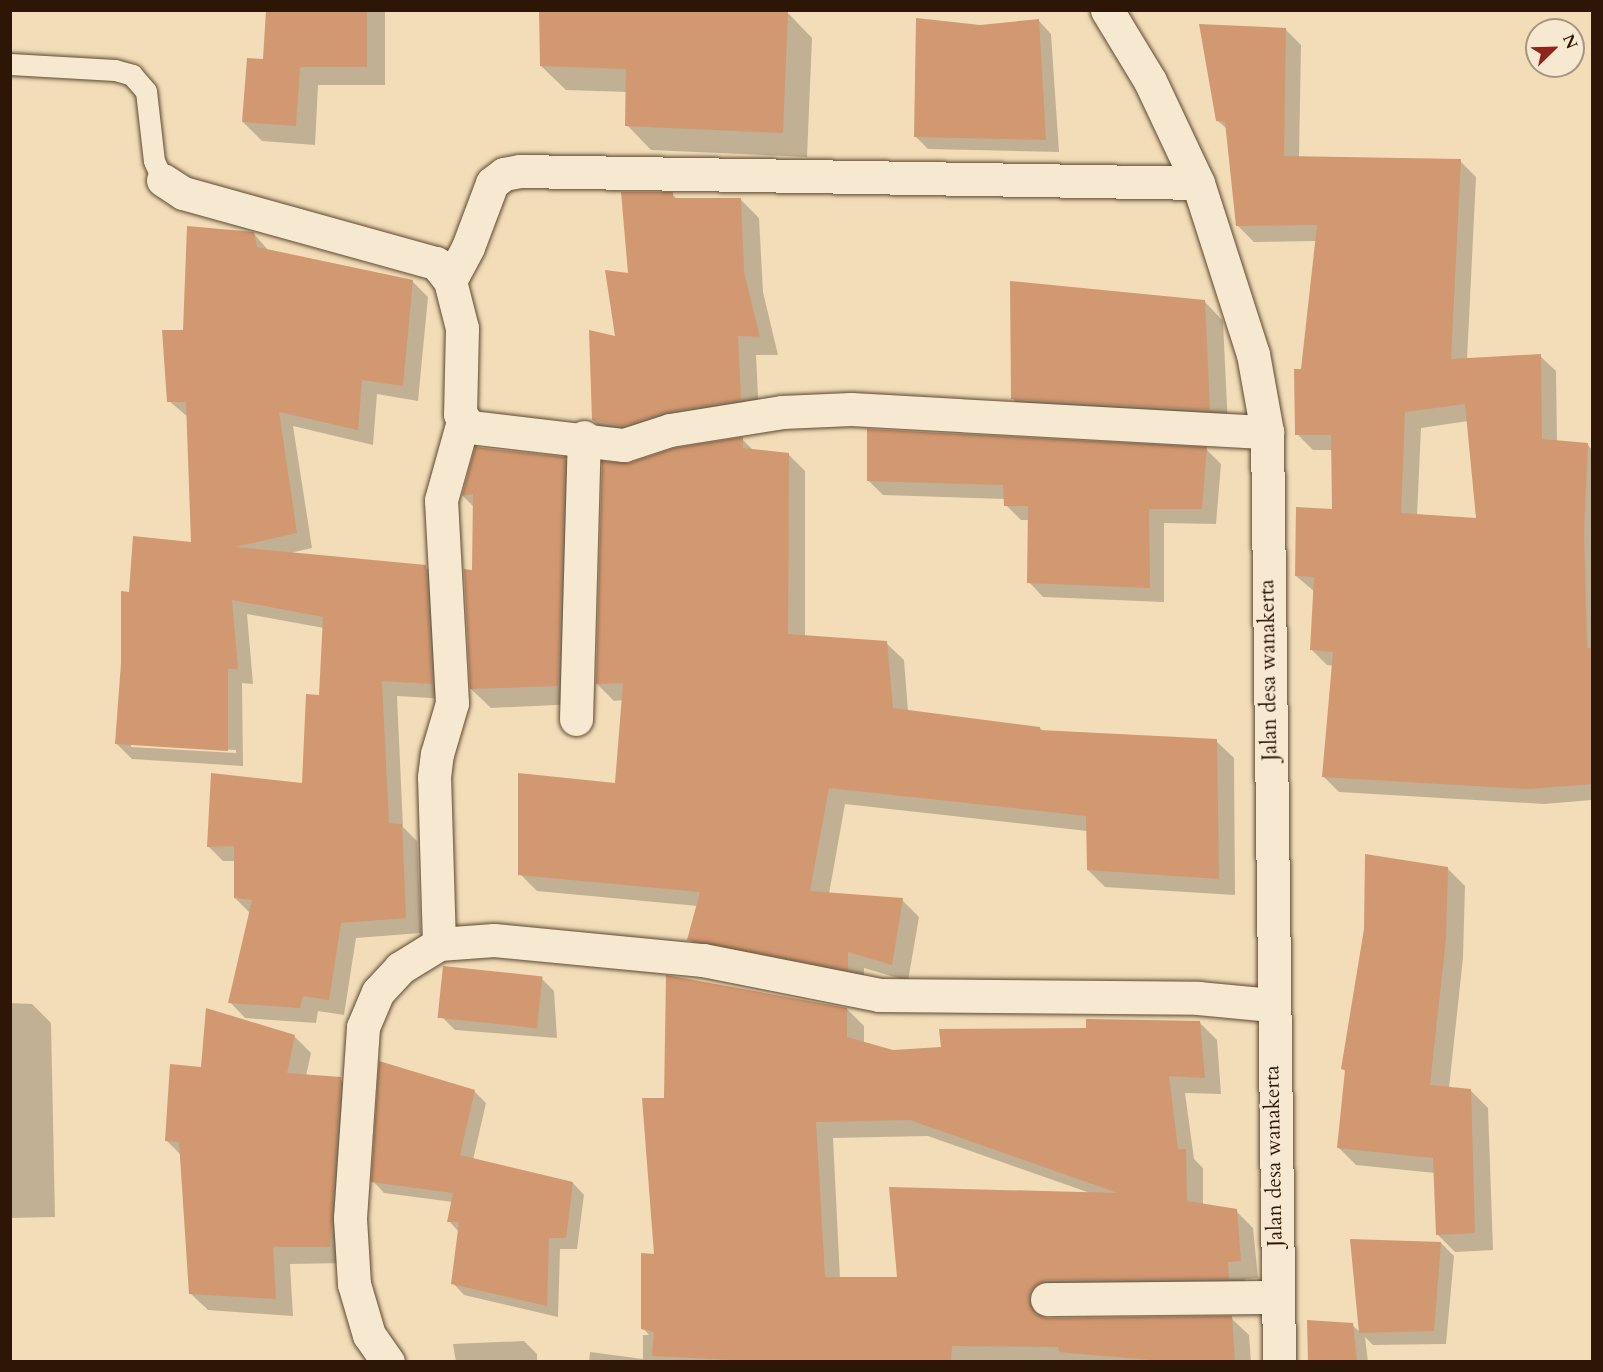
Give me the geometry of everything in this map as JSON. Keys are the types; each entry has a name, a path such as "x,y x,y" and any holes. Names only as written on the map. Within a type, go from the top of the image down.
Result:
{"street":[{"name":"Jalan desa wanakerta","path":"1107,10 1150,81 1198,183 1253,354 1267,432 1272,1005 1279,1362"},
{"path":"450,281 468,247 492,183 504,174 520,171 1198,183"},
{"path":"164,180 183,193 436,263 450,281 462,328 460,414 463,421 470,427 584,437 624,445 670,430 782,412 850,408 1267,432"},
{"path":"438,944 435,777 437,754 452,703 441,500 463,421"},
{"path":"576,719 584,437"},
{"path":"388,1362 369,1335 354,1284 350,1218 363,1027 386,984 400,968 438,944 494,940 703,960 879,995 1198,998 1272,1005"},
{"path":"1047,1299 1276,1298"}],"lane":[{"path":"10,64 115,70 132,75 146,91 154,161 164,180"}],"building":[{"path":"266,10 367,10 367,67 300,67 296,126 242,122 247,58 263,59"},
{"path":"539,10 788,12 783,133 625,126 626,69 540,66"},
{"path":"916,18 980,25 1039,19 1046,140 914,137"},
{"path":"1199,24 1286,28 1284,156 1461,159 1451,359 1541,354 1542,439 1588,443 1584,531 1587,648 1593,648 1593,784 1528,789 1322,777 1333,652 1310,650 1314,577 1295,576 1296,507 1332,509 1331,435 1295,435 1294,369 1301,369 1317,225 1236,226 1225,122 1216,121","holes":["1465,404 1476,518 1401,513 1405,412"]},
{"path":"621,192 673,192 673,198 741,198 744,272 760,337 738,336 741,400 667,412 622,426 592,420 589,330 615,336 605,270 628,273"},
{"path":"187,226 254,232 257,247 413,280 403,386 362,380 358,430 279,412 297,533 235,547 426,565 432,684 382,681 389,823 402,824 406,918 341,923 329,1000 303,996 300,1008 228,1003 252,900 234,898 234,846 207,847 211,773 302,783 306,694 319,695 323,617 232,600 238,669 228,669 228,751 115,744 121,663 121,591 129,592 133,536 191,542 186,402 167,402 162,330 183,330"},
{"path":"1010,281 1205,300 1210,410 1011,399"},
{"path":"867,429 1207,447 1202,509 1149,509 1150,588 1027,583 1028,506 1004,506 1003,485 867,481"},
{"path":"743,437 743,448 789,453 788,634 887,641 893,708 1040,727 1040,730 1217,739 1219,879 1087,870 1086,816 829,788 810,891 903,898 892,965 848,952 848,970 687,940 700,892 518,875 518,773 615,783 623,683 596,684 602,461 629,463 674,448"},
{"path":"475,447 565,457 558,686 470,689 464,569 472,570 473,494 462,496"},
{"path":"1365,854 1448,867 1446,939 1430,1085 1471,1089 1475,1233 1436,1235 1433,1158 1337,1148 1345,1070 1341,1069 1364,929"},
{"path":"443,966 542,976 537,1028 438,1018"},
{"path":"666,975 847,1008 847,1037 893,1050 941,1047 939,1029 1086,1028 1086,1019 1200,1021 1205,1078 1169,1076 1178,1149 1186,1149 1187,1201 1237,1209 1241,1261 1228,1262 1229,1279 1046,1280 1031,1289 1028,1300 1037,1315 1047,1318 1232,1316 1235,1362 1174,1362 1059,1352 1058,1347 952,1346 951,1362 777,1362 652,1356 654,1332 641,1329 641,1253 654,1254 642,1098 664,1098","holes":["910,1120 1118,1193 889,1187 897,1277 825,1277 816,1122"]},
{"path":"206,1008 295,1035 287,1073 341,1077 330,1247 273,1247 276,1299 189,1294 179,1142 165,1141 170,1064 201,1067"},
{"path":"379,1061 475,1090 460,1155 573,1182 566,1238 549,1238 547,1306 451,1284 459,1222 447,1222 453,1193 371,1182"},
{"path":"1350,1239 1441,1242 1434,1331 1359,1333"},
{"path":"1307,1320 1353,1323 1357,1362 1308,1362"}]}
